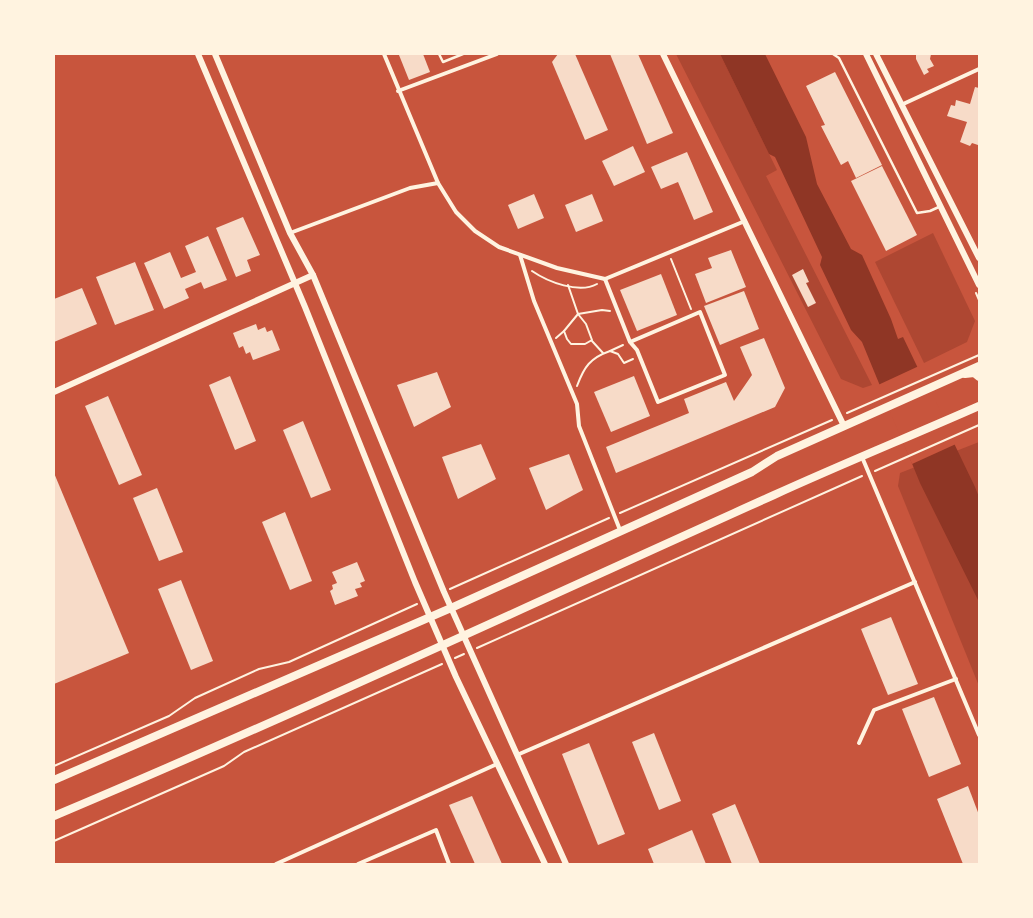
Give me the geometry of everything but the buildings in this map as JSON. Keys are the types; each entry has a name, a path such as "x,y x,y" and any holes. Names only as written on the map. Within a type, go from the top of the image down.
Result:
{"main road":[{"path":"54,780 451,608 620,530 752,472 777,456 979,366"},
{"path":"957,376 974,373 979,377"},
{"path":"54,816 176,765 443,646 774,495 975,407 979,401"}],"street":[{"path":"198,54 295,283 423,601 497,764 545,864"},
{"path":"215,54 290,233 313,275 463,636 566,864"},
{"path":"384,54 438,183 456,212 475,231 499,247 557,268 605,279 745,221"},
{"path":"398,90 497,54"},
{"path":"663,54 745,221 838,417 844,426"},
{"path":"866,54 979,285"},
{"path":"876,54 979,258"},
{"path":"901,104 979,69"},
{"path":"290,233 410,188 438,183"},
{"path":"520,255 534,301 577,404 579,426 620,530"},
{"path":"54,392 313,275"},
{"path":"605,279 630,342 640,356 658,402 725,375 700,312 630,342"},
{"path":"862,457 979,736"},
{"path":"517,755 915,582"},
{"path":"859,744 874,710 956,679"},
{"path":"276,864 497,764"},
{"path":"358,864 436,830 449,864"}],"lane":[{"path":"439,54 443,62 463,54"},
{"path":"833,54 839,58 917,213 930,211 941,206"}],"path":[{"path":"668,252 693,315"},
{"path":"523,265 543,279 568,286 589,288 605,279"},
{"path":"568,286 578,314 586,324 592,340 603,353"},
{"path":"592,340 585,344 571,344 564,331 578,314 602,310 618,312"},
{"path":"574,397 583,370 591,361 603,353 630,342"},
{"path":"610,351 618,354 624,363 640,356"},
{"path":"444,592 979,355"},
{"path":"54,841 224,766 244,752 979,424"},
{"path":"54,766 169,716 195,698 259,669 290,662 423,601"}],"shaded area":[{"path":"676,54 720,54 777,170 766,176 872,385 863,388 841,379"},
{"path":"720,54 765,54 806,137 817,184 851,249 862,255 891,319 898,339 903,337 975,487 979,497 979,602 920,483 862,342 851,330 820,265 822,257 775,157 769,154"},
{"path":"933,233 975,321 967,342 924,363 875,262"},
{"path":"979,442 979,686 898,486 900,473"}],"pier":[{"path":"919,366 956,444 912,464 878,385"}]}
